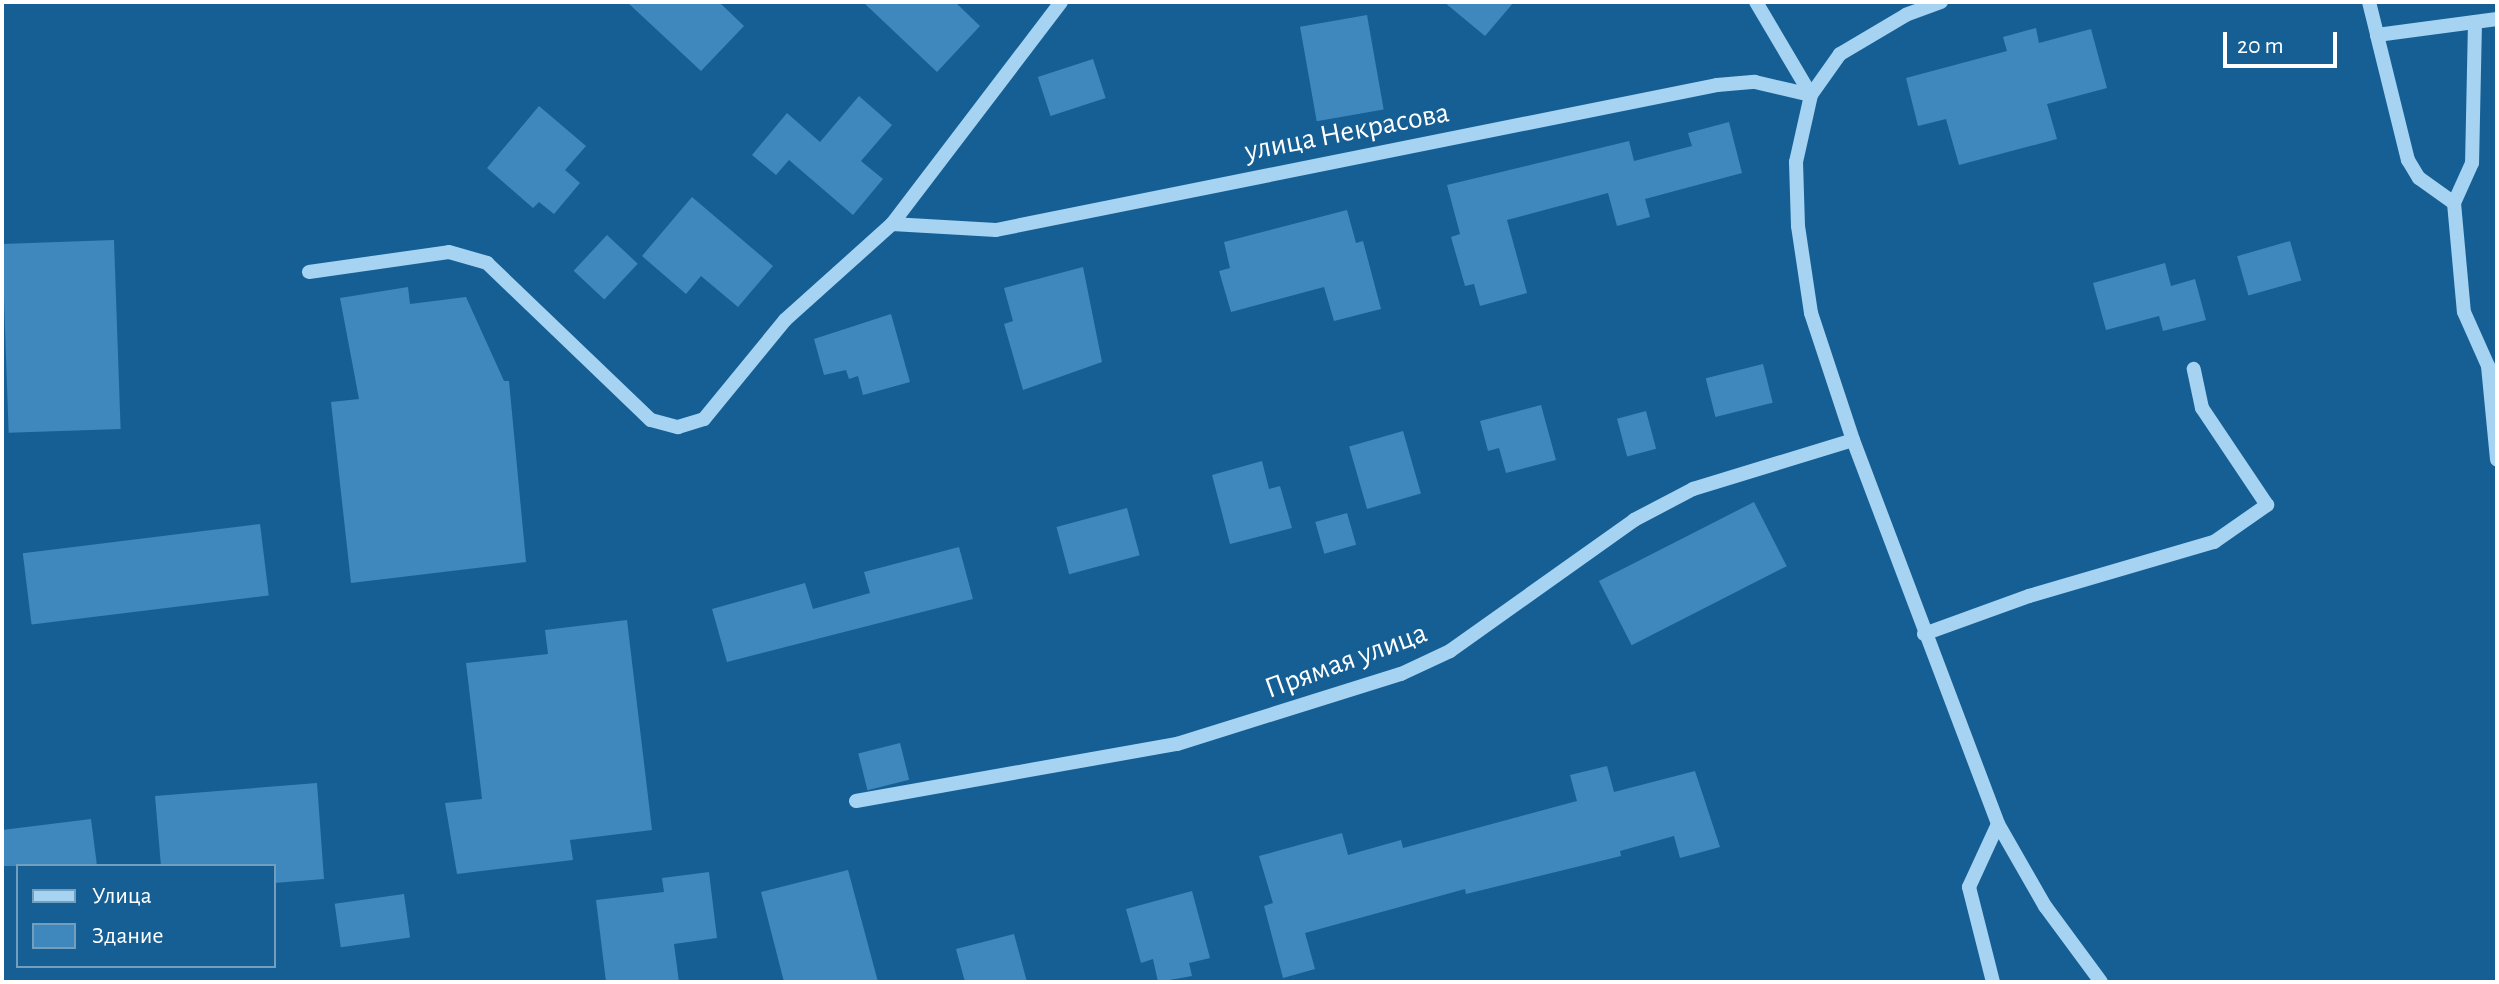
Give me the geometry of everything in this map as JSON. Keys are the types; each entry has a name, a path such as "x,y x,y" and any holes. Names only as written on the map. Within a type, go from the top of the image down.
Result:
{"street":[{"path":"309,272 449,252 487,263 651,420 678,427 704,419 785,320 892,224 1061,2"},
{"path":"1756,2 1811,95"},
{"path":"1941,2 1906,15 1840,54 1811,95 1796,162 1798,226 1811,313 1853,440 1998,824 2045,906 2101,982"},
{"path":"2369,2 2408,160 2419,178 2454,203"},
{"path":"2377,35 2497,19"},
{"path":"2475,22 2472,163 2454,203 2464,312 2488,366 2497,460"},
{"name":"улица Некрасова","path":"892,224 996,230 1717,85 1755,82 1811,95"},
{"path":"1924,634 2029,596 2214,542 2267,505 2202,408 2194,369"},
{"name":"Прямая улица","path":"856,801 1177,744 1401,674 1450,651 1634,520 1693,489 1853,440"},
{"path":"1993,982 1969,887 1998,824"}],"building":[{"path":"627,2 719,2 744,26 701,71"},
{"path":"863,2 955,2 980,26 937,72"},
{"path":"1444,2 1514,2 1485,36"},
{"path":"1367,15 1384,110 1317,121 1300,27"},
{"path":"2036,28 2039,43 2091,29 2107,88 2047,104 2057,139 1959,165 1946,119 1918,126 1906,78 2007,51 2003,37"},
{"path":"1093,59 1106,98 1051,116 1038,77"},
{"path":"859,96 892,125 861,161 883,179 853,215 789,160 776,175 752,155 787,113 820,142"},
{"path":"539,106 586,146 565,170 580,183 554,214 539,202 533,208 487,168"},
{"path":"1729,122 1742,173 1645,199 1650,217 1617,226 1608,193 1507,220 1527,293 1480,306 1474,284 1465,286 1451,237 1460,234 1447,185 1629,141 1634,161 1692,146 1688,133"},
{"path":"692,197 773,266 738,307 701,276 686,294 642,256"},
{"path":"1347,210 1356,243 1363,241 1381,309 1334,321 1324,287 1231,312 1219,271 1230,268 1224,242"},
{"path":"607,235 638,264 604,299 574,271"},
{"path":"114,240 121,429 9,433 2,244"},
{"path":"2290,241 2301,280 2248,296 2237,256"},
{"path":"2165,263 2171,286 2195,279 2206,320 2163,331 2159,316 2106,330 2093,283"},
{"path":"1083,267 1102,362 1023,390 1004,324 1013,321 1004,288"},
{"path":"408,287 410,304 466,297 504,381 509,381 526,562 351,583 331,402 359,399 340,298"},
{"path":"891,314 910,382 863,395 858,376 849,379 846,370 824,375 814,339"},
{"path":"1763,364 1773,403 1715,417 1706,378"},
{"path":"1541,405 1556,460 1506,473 1499,448 1488,451 1480,421"},
{"path":"1646,411 1656,449 1627,456 1617,419"},
{"path":"1403,431 1421,493 1367,509 1349,446"},
{"path":"1262,461 1269,489 1280,486 1292,528 1230,544 1212,475"},
{"path":"1754,502 1787,566 1632,645 1599,581"},
{"path":"1127,508 1140,555 1069,574 1056,527"},
{"path":"1347,513 1356,545 1324,554 1315,522"},
{"path":"260,524 269,595 32,625 23,553"},
{"path":"959,547 973,599 727,662 712,609 805,583 813,609 870,593 864,572"},
{"path":"627,620 652,830 570,840 573,860 457,874 445,803 482,799 466,663 548,654 545,630"},
{"path":"900,743 909,780 867,790 858,753"},
{"path":"1607,766 1614,792 1695,771 1720,847 1680,858 1674,836 1620,851 1621,856 1466,894 1465,889 1305,933 1315,969 1283,978 1264,906 1273,903 1259,856 1342,833 1348,855 1401,840 1403,848 1577,801 1570,775"},
{"path":"317,783 324,879 276,883 276,864 161,864 155,796"},
{"path":"91,819 97,864 2,866 2,830"},
{"path":"848,870 878,982 784,982 761,892"},
{"path":"709,872 717,938 674,944 679,982 606,982 596,900 664,892 662,878"},
{"path":"1192,891 1210,958 1189,963 1192,976 1158,982 1153,959 1141,963 1126,909"},
{"path":"404,894 410,938 341,947 335,904"},
{"path":"1014,934 1027,982 965,982 956,949"}]}
